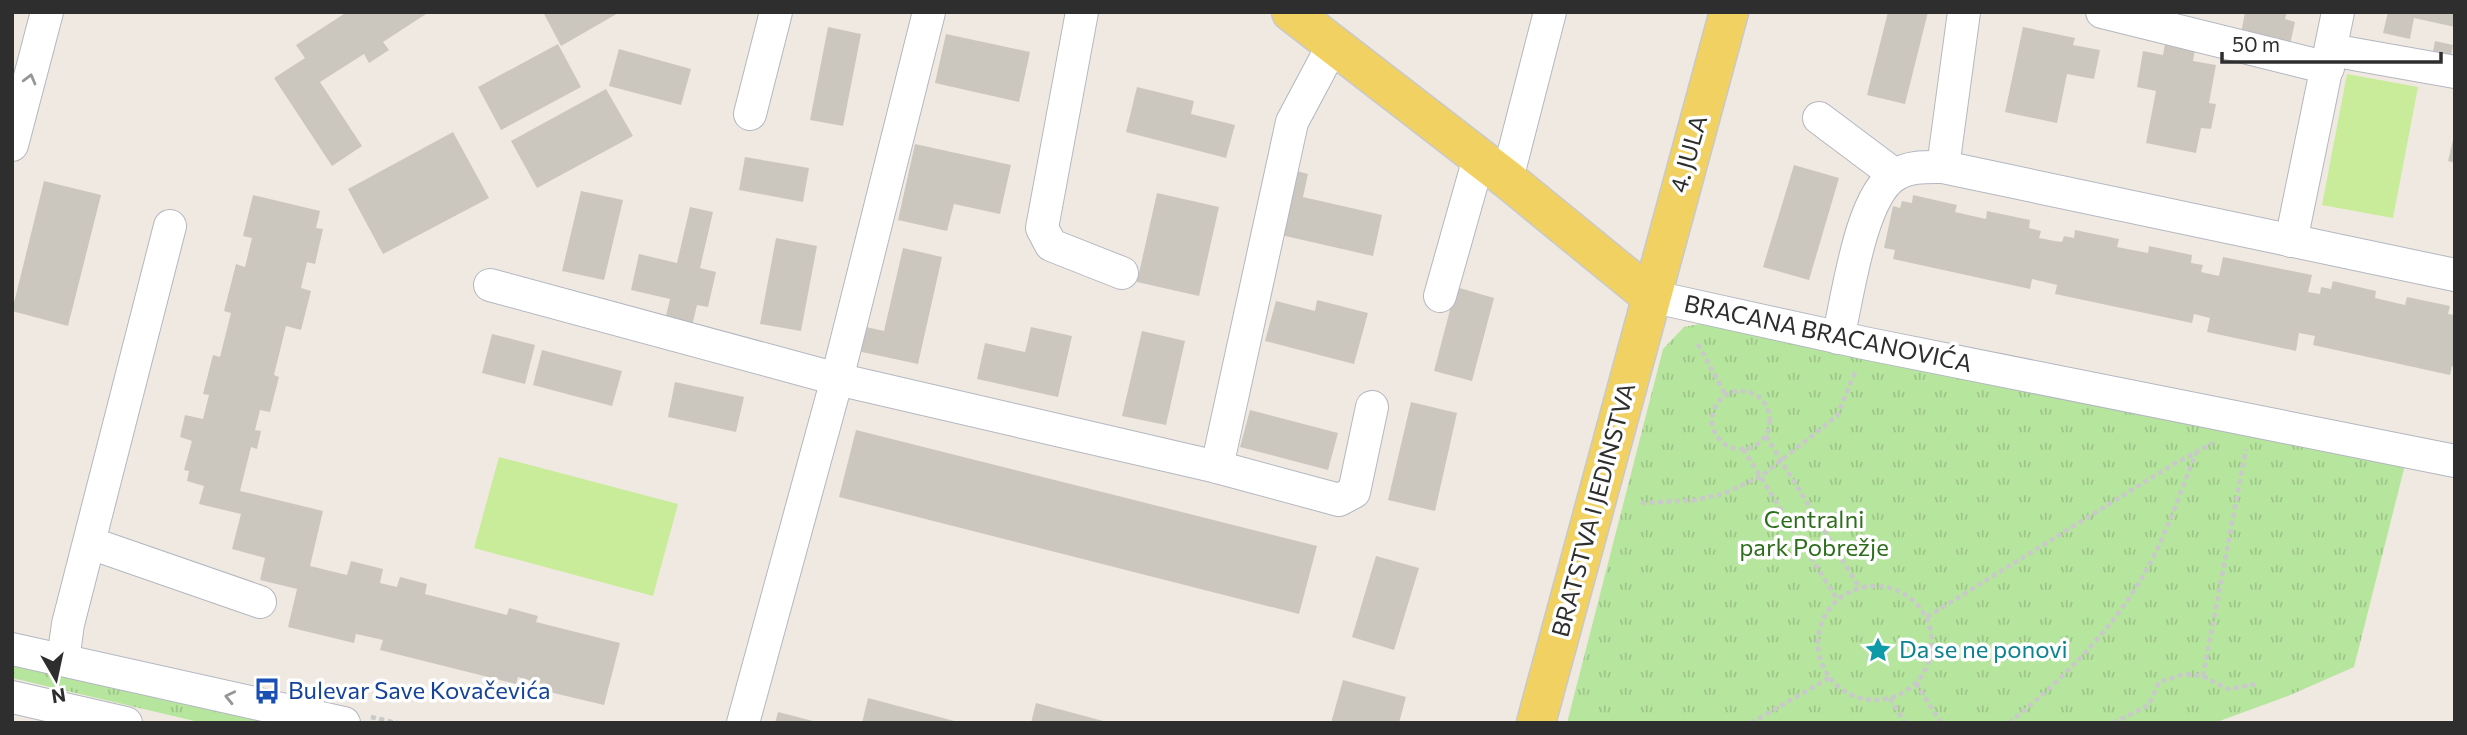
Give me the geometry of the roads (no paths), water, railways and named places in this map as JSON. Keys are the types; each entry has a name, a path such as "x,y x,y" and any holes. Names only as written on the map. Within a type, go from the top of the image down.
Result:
{"main road":[{"name":"BRACANA BRACANOVIĆA","path":"1291,12 1493,169 1650,296"},
{"name":"4. JULA","path":"1650,296 1729,12"},
{"name":"BRATSTVA I JEDINSTVA","path":"1536,723 1650,296"}],"street":[{"path":"12,145 47,12"},
{"path":"750,114 776,12"},
{"path":"743,723 837,379 929,12"},
{"path":"1082,12 1042,228 1051,244 1122,273"},
{"path":"1440,296 1493,169 1550,12"},
{"path":"1943,167 1964,12"},
{"path":"2102,12 2329,59 2455,72"},
{"path":"2291,241 2338,12"},
{"path":"1217,467 1292,122 1333,45"},
{"path":"1819,118 1895,175"},
{"path":"1851,340 1867,213 1879,189 1895,175 1915,167 1943,167 2455,275"},
{"path":"63,660 68,624 170,226"},
{"path":"490,285 837,379 1217,467 1339,500 1354,492 1372,407"},
{"name":"BRACANA BRACANOVIĆA","path":"1650,296 1851,340 2455,461"},
{"path":"90,543 260,602"},
{"path":"12,649 344,723"},
{"path":"12,697 126,723"}],"place":[{"name":"Da se ne ponovi","path":"1878,650"},
{"name":"Bulevar Save Kovačevića","path":"267,691"}],"park label":[{"name":"Centralni park Pobrežje","path":"1814,534"}]}
